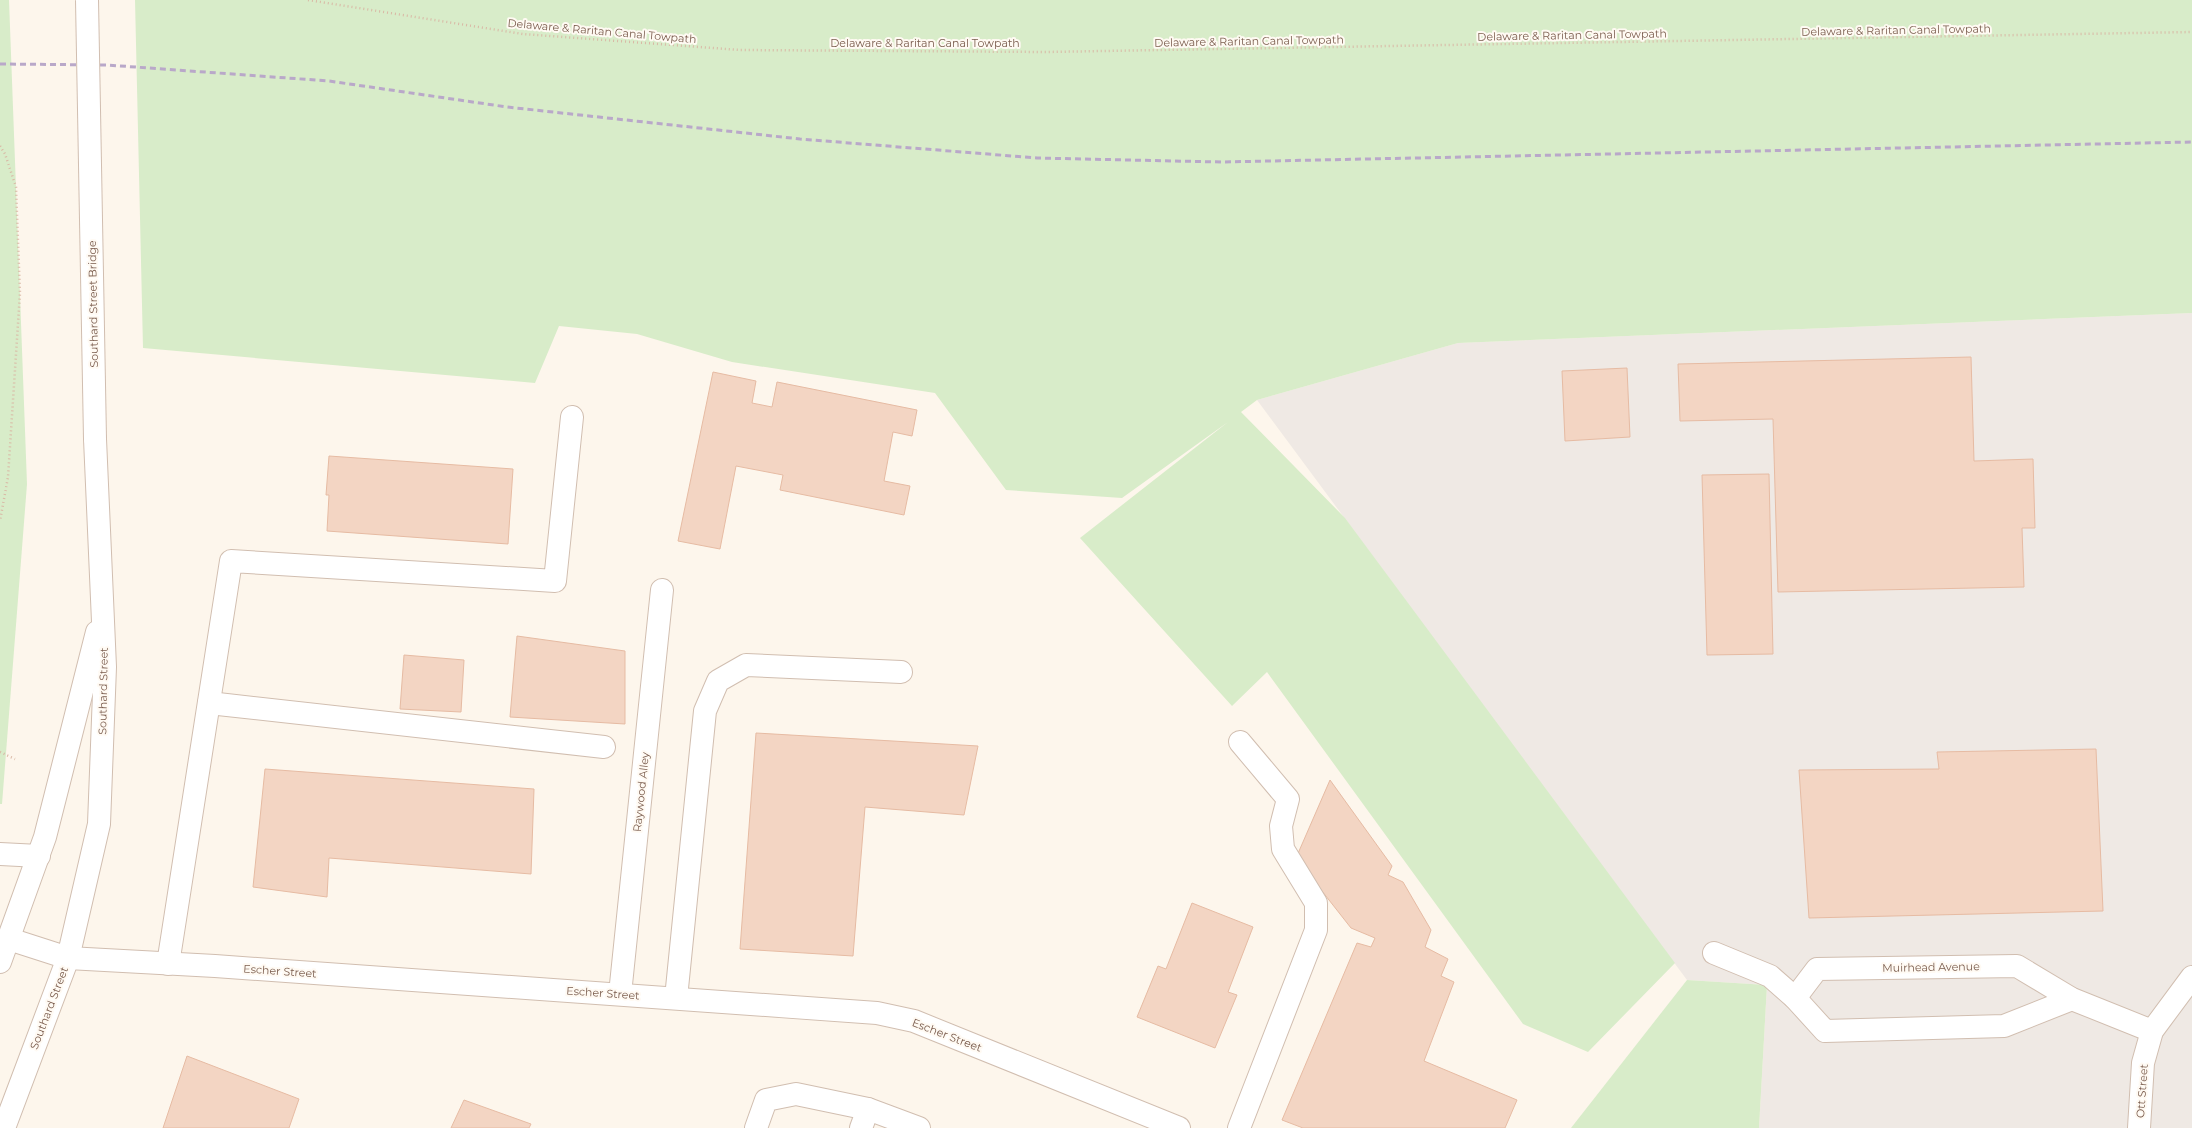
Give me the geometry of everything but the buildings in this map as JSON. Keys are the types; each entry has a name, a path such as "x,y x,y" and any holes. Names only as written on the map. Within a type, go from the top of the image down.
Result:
{"street":[{"name":"Southard Street Bridge","path":"87,0 95,439 103,608"},
{"path":"168,964 232,561 555,581 572,417"},
{"name":"Raywood Alley","path":"620,994 662,590"},
{"name":"Southard Street","path":"0,962 45,837 103,608"},
{"name":"Southard Street","path":"4,1128 68,958 99,824 105,667 103,608"},
{"path":"676,998 706,710 718,681 746,665 901,672"},
{"path":"209,703 604,747"},
{"path":"1239,1128 1316,930 1316,904 1283,849 1281,826 1288,799 1240,742"},
{"path":"0,854 39,856"},
{"name":"Escher Street","path":"9,939 68,958 620,994 877,1013 914,1021 1179,1128"},
{"path":"1714,953 1770,976 1795,998 1825,1031 2004,1026 2072,999"},
{"name":"Muirhead Avenue","path":"1795,998 1817,969 2017,966 2072,999 2152,1032"},
{"path":"2152,1032 2192,977"},
{"name":"Ott Street","path":"2139,1128 2143,1063 2152,1032"},
{"path":"756,1128 766,1100 796,1094 865,1118 919,1128"}],"path":[{"name":"Delaware & Raritan Canal Towpath","path":"308,0 523,34 740,50 1046,52 2192,32"},
{"path":"0,146 5,154 16,187 20,293 8,477 0,521"},
{"path":"0,752 16,759"}],"shaded area":[{"path":"2192,313 2192,1128 1759,1128 1767,985 1687,980 1257,400 1458,343"}],"green space":[{"path":"0,0 9,0 27,484 2,804 0,804"},
{"path":"135,0 2192,0 2192,313 1458,343 1257,400 1241,412 1345,518 1675,963 1588,1052 1523,1024 1267,672 1232,706 1080,538 1228,422 1122,498 1006,490 935,393 732,362 637,334 559,326 535,383 143,348"},
{"path":"1687,980 1767,985 1759,1128 1571,1128"}],"railway":[{"path":"0,64 107,65 329,81 507,107 800,139 1037,158 1221,162 2192,142"}]}
